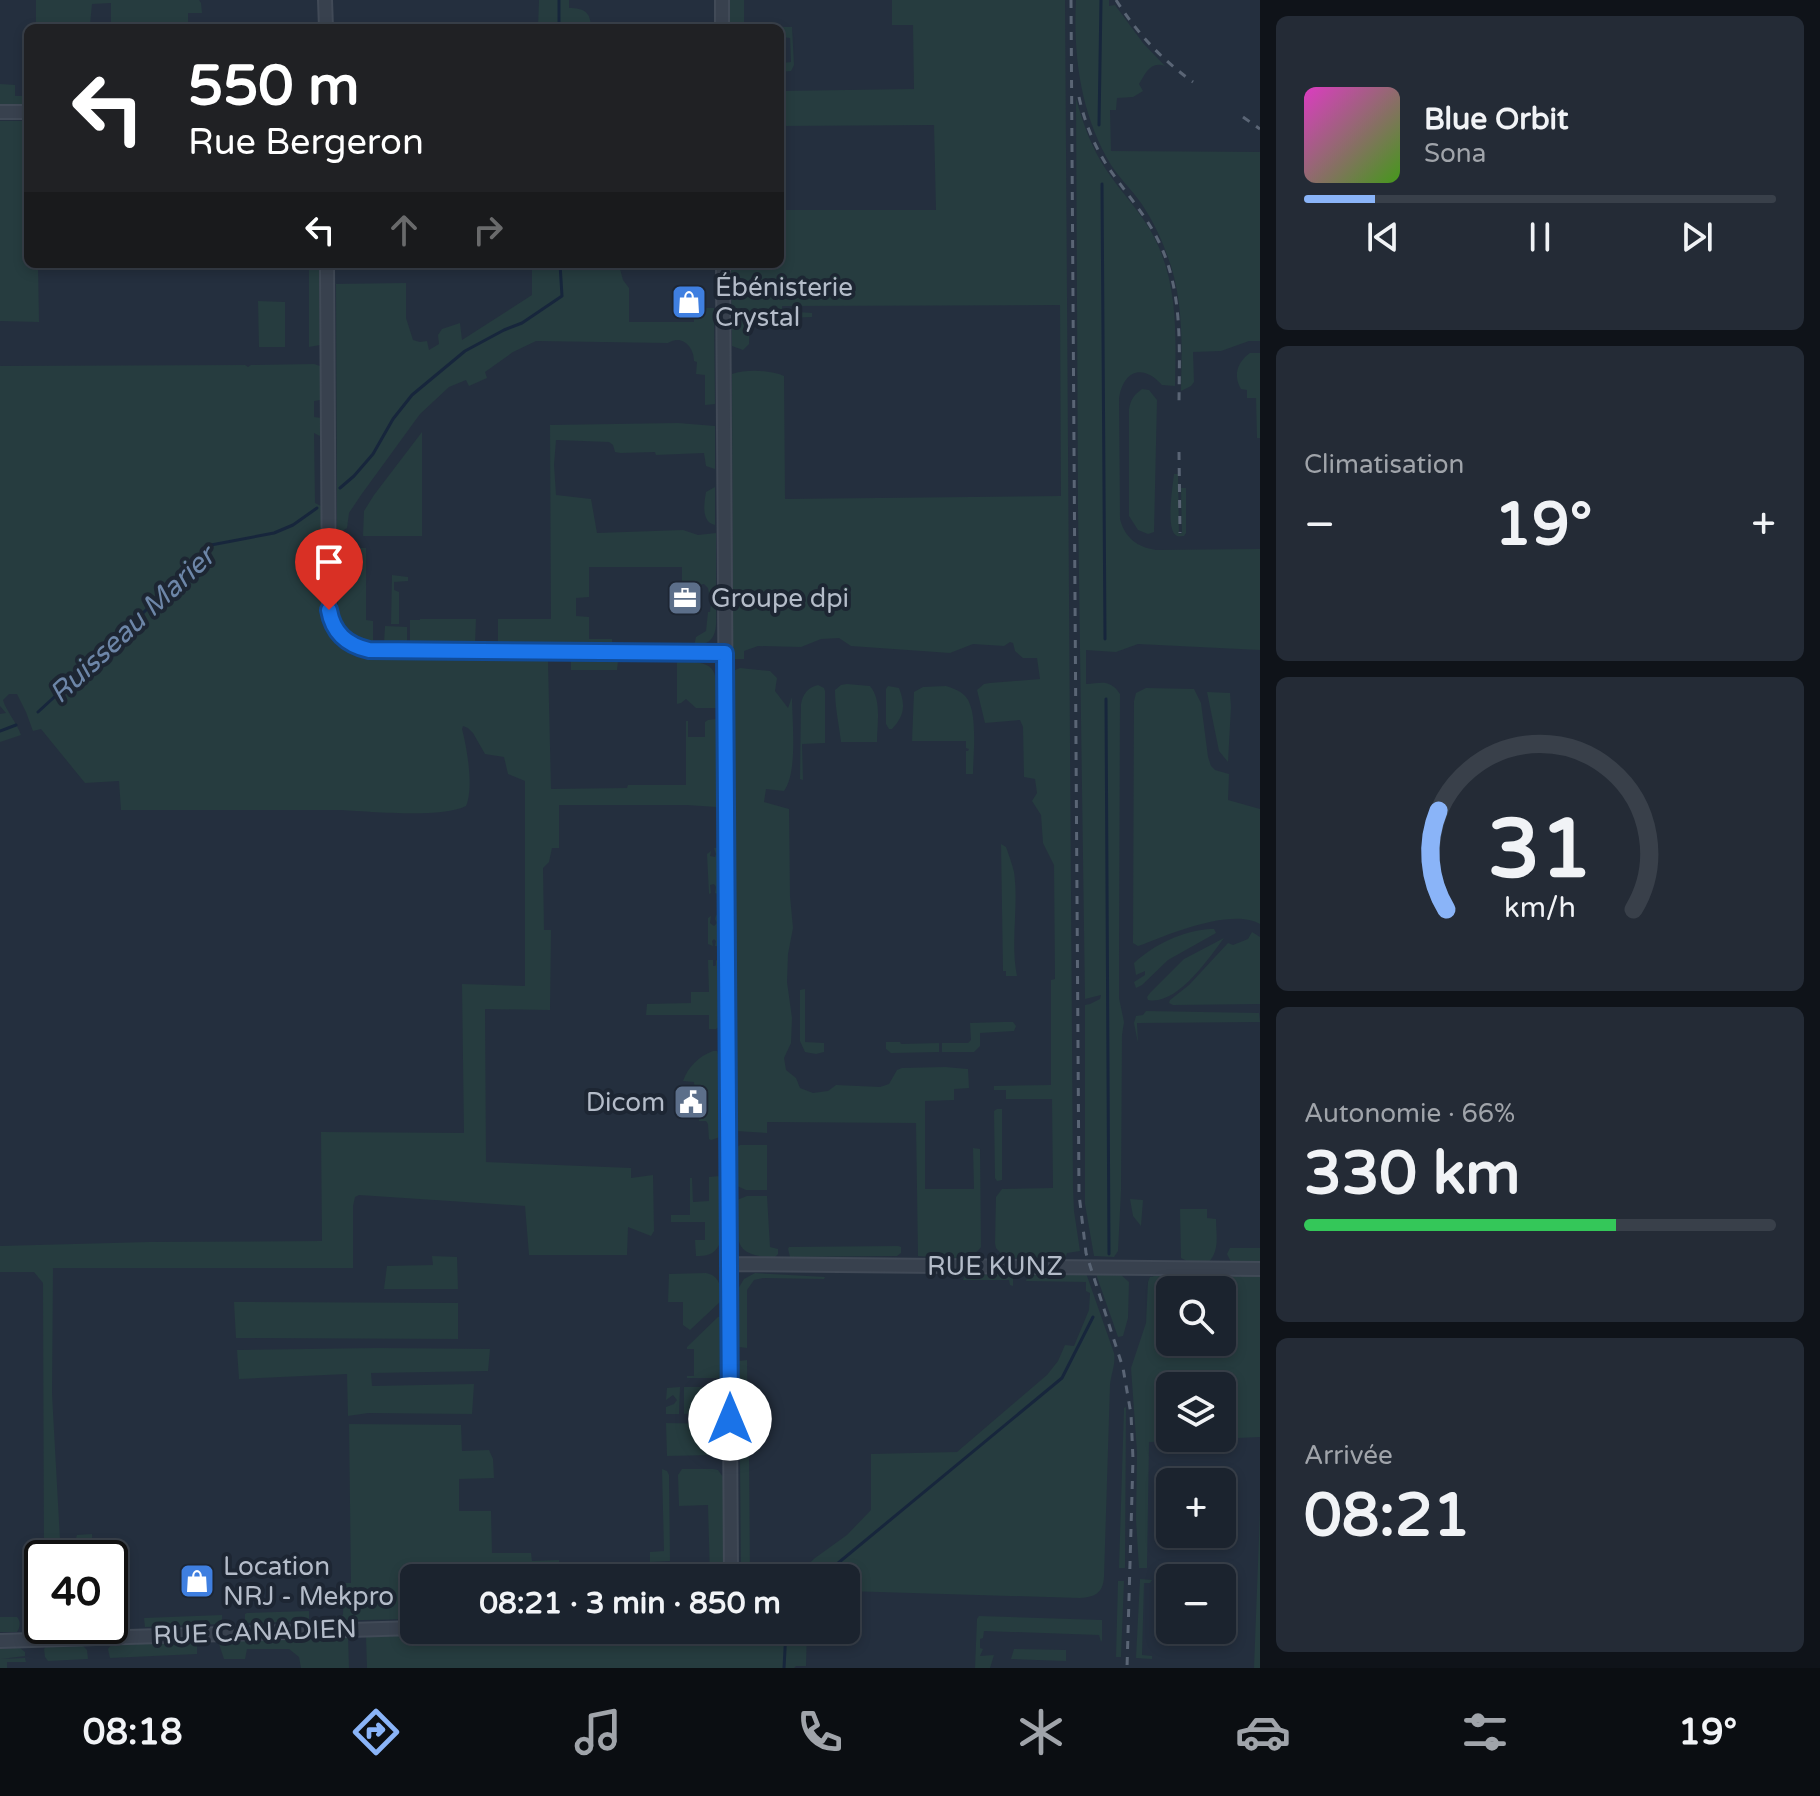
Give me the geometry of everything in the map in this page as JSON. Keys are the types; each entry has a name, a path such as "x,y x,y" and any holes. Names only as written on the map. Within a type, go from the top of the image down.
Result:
{"street":[{"path":"325,0 326,24"},
{"path":"722,0 722,24"},
{"path":"0,112 24,112"},
{"path":"327,268 329,610 332,623 341,636 352,645 378,651 725,653"},
{"path":"723,268 731,1564"},
{"name":"RUE KUNZ","path":"729,1264 1260,1269"},
{"name":"RUE CANADIEN","path":"0,1641 400,1628"}],"green space":[{"path":"36,0 199,0 202,13 188,13 188,24 111,24 111,3 92,4 90,24 36,24"},
{"path":"539,0 569,0 569,8 583,10 591,23 591,24 538,24"},
{"path":"729,0 744,0 744,24 729,24"},
{"path":"892,0 1065,0 1073,1188 1080,1251 1067,1253 1065,1259 1005,1258 995,1243 996,1197 1002,1189 1053,1188 1052,1099 1006,1099 1006,1090 994,1090 994,1086 1051,1085 1051,980 1055,979 1054,865 1043,843 1041,815 1032,801 1037,793 1035,779 1024,777 1023,727 1020,720 985,723 977,690 984,684 1040,679 1037,658 1023,658 1010,642 1004,646 973,644 950,653 851,646 839,638 821,639 801,647 758,646 744,651 744,659 733,659 732,374 758,371 784,376 785,499 1061,496 1060,305 782,306 782,311 812,313 812,317 774,319 773,311 750,311 749,344 743,350 732,346 731,268 784,268 784,210 936,210 934,125 784,126 784,91 914,89 913,25 892,25"},
{"path":"1076,0 1109,0 1109,6 1115,5 1143,43 1165,66 1156,65 1149,69 1139,84 1143,91 1133,97 1117,98 1116,110 1110,110 1111,151 1260,152 1260,341 1249,341 1221,351 1193,352 1194,382 1181,391 1181,321 1172,269 1152,221 1111,165 1092,126 1078,64"},
{"path":"784,27 792,27 794,65 791,71 784,72 784,63 791,62 790,38 784,37"},
{"path":"0,84 15,85 15,96 24,96 24,104 0,104"},
{"path":"1076,98 1088,136 1102,163 1146,222 1156,241 1168,276 1174,312 1175,386 1162,385 1141,372 1129,376 1121,389 1122,526 1133,540 1143,547 1156,550 1260,549 1260,650 1138,644 1116,652 1086,650 1086,684 1109,684 1120,694 1119,998 1124,1022 1121,1191 1118,1251 1114,1257 1094,1256 1085,1204 1085,1005 1100,999 1101,995 1085,999"},
{"path":"0,121 24,121 24,268 38,268 39,322 0,321"},
{"path":"309,268 319,268 320,345 309,347"},
{"path":"532,268 609,268 620,269 629,288 629,322 694,322 694,308 714,308 715,404 705,405 705,375 696,374 697,362 682,341 536,341 513,352 485,372 487,378 469,386 466,380 449,387 420,414 349,513 347,528 337,530 336,284 406,283 406,318 413,340 427,341 429,350 439,344 438,335 442,329 460,323 462,340 532,295"},
{"path":"258,301 285,302 285,347 259,347"},
{"path":"1250,353 1260,353 1260,438 1257,438 1256,398 1247,398 1247,390 1241,389 1237,379 1239,365"},
{"path":"0,366 320,366 320,400 314,401 314,417 321,418 320,436 314,433 315,503 321,506 321,533 313,540 315,594 322,594 326,628 337,644 367,658 548,661 551,789 686,785 686,721 688,737 705,737 705,722 717,719 717,807 559,805 559,848 552,848 549,862 543,868 544,930 551,930 550,1010 485,1009 486,1162 631,1168 631,1178 653,1175 654,1231 651,1236 628,1227 627,1255 529,1255 525,1206 359,1195 355,1197 353,1206 353,1268 53,1268 52,1394 60,1540 44,1540 43,1283 34,1272 0,1272 0,1246 322,1241 321,1132 464,1133 462,984 525,986 525,781 508,774 504,757 485,754 468,728 463,726 462,729 470,779 466,806 422,813 121,810 119,781 85,783 41,729 33,731 17,694 9,694 3,700 21,735 0,742 0,714 6,713 0,706"},
{"path":"1142,389 1149,390 1157,400 1154,532 1148,534 1138,530 1129,516 1129,409 1133,398"},
{"path":"678,423 715,426 715,469 706,466 704,453 621,453 615,452 609,442 556,440 556,495 591,499 597,533 683,530 698,535 716,533 716,594 709,593 704,584 691,586 689,597 688,582 682,584 682,567 589,567 589,597 576,598 576,616 589,617 589,639 612,639 612,645 498,644 498,619 551,619 550,425"},
{"path":"422,432 422,536 363,536 364,511"},
{"path":"1174,474 1178,474 1179,534 1182,533 1181,488 1186,488 1184,536 1177,536 1171,526"},
{"path":"715,487 715,525 707,520 704,507 706,492"},
{"path":"337,548 366,548 366,620 373,621 373,643 351,634 338,614"},
{"path":"392,575 408,577 408,581 394,582 394,590 399,592 399,624 391,624"},
{"path":"711,605 716,605 715,632 708,642 694,646 696,637 706,631"},
{"path":"476,619 475,644 410,643 410,620"},
{"path":"385,626 407,627 407,643 384,643"},
{"path":"571,661 618,661 617,670 571,670"},
{"path":"677,661 701,663 713,670 717,685 717,708 696,708 686,699 677,704"},
{"path":"740,668 770,671 777,678 775,691 788,708 792,697 791,772 784,791 766,789 764,802 789,809 793,928 787,982 792,1018 791,1043 784,1058 786,1070 796,1078 800,1088 813,1093 828,1091 836,1085 880,1087 889,1084 897,1070 902,1068 968,1069 969,1088 954,1089 954,1100 925,1101 925,1189 974,1189 973,1148 980,1149 981,1247 969,1256 952,1259 918,1256 916,1123 767,1122 767,1133 736,1131 733,671"},
{"path":"847,684 870,686 874,692 878,712 877,742 841,742 835,690"},
{"path":"818,685 825,691 825,743 802,744 803,780 800,779 801,704 806,692"},
{"path":"888,686 899,688 903,700 903,710 892,729 886,724"},
{"path":"946,686 964,695 972,710 973,774 966,774 966,751 969,749 966,748 966,741 912,741 914,692 923,687"},
{"path":"1146,688 1194,689 1201,703 1211,766 1229,774 1228,800 1260,809 1260,924 1248,920 1218,920 1138,946 1133,943 1134,701 1136,693"},
{"path":"1207,692 1230,693 1228,762 1219,751"},
{"path":"1001,844 1006,847 1014,872 1017,976 1006,976 1006,971 1003,971"},
{"path":"714,848 718,848 718,894 715,893 714,884 710,885 709,894 707,854 711,851 710,856 715,857"},
{"path":"711,916 710,923 714,926 717,923 718,916 718,946 715,946 714,939 713,946 708,944 708,918"},
{"path":"1214,929 1216,933 1168,960 1136,988 1134,982 1145,975 1145,971 1136,975 1134,963 1142,956 1179,936"},
{"path":"1252,932 1260,937 1260,1004 1169,1003 1228,943 1233,945 1248,939"},
{"path":"1224,938 1181,988 1159,1000 1148,1000 1150,993 1184,959"},
{"path":"708,960 713,960 713,966 716,960 719,961 719,1027 709,1029 709,1015 646,1015 647,1004 691,1003 691,992 709,992"},
{"path":"805,989 805,1042 824,1043 824,1052 816,1054 805,1052 800,1041 800,990"},
{"path":"1146,1011 1259,1013 1260,1022 1137,1023 1138,1043 1134,1023 1136,1016"},
{"path":"1013,1022 1016,1026 1014,1031 980,1033 980,1046 974,1052 942,1052 942,1043 968,1043 971,1040 970,1023"},
{"path":"886,1042 939,1043 939,1052 891,1053 886,1049"},
{"path":"717,1051 719,1057 720,1137 711,1140 708,1124 699,1121 699,1100 695,1100 694,1082 683,1081 695,1063"},
{"path":"1002,1109 1002,1180 997,1181 994,1111"},
{"path":"767,1145 767,1190 746,1190 737,1186 737,1147"},
{"path":"720,1176 719,1245 709,1254 696,1256 695,1240 705,1240 705,1222 671,1222 671,1215 690,1215 690,1178 693,1202 709,1201 709,1177"},
{"path":"747,1196 767,1196 770,1247 778,1249 775,1257 750,1253 739,1242 737,1200"},
{"path":"1130,1199 1143,1200 1141,1226 1133,1216"},
{"path":"1180,1209 1207,1209 1207,1218 1216,1219 1216,1247 1209,1262 1189,1262 1181,1258"},
{"path":"898,1246 901,1253 897,1256 790,1257 788,1249 789,1247"},
{"path":"1230,1248 1260,1248 1260,1263 1231,1262 1227,1254"},
{"path":"432,1256 457,1257 458,1289 384,1289 387,1266 433,1265"},
{"path":"706,1273 717,1280 721,1301 690,1330 683,1325 683,1302 668,1302 669,1274"},
{"path":"755,1273 825,1277 754,1280 747,1290 747,1348 739,1347 738,1289 744,1279"},
{"path":"1086,1273 1114,1353 1110,1385 1104,1577 1100,1590 1094,1595 1080,1598 860,1591 860,1564 809,1564 847,1535 871,1510 871,1454 957,1452 1047,1375 1065,1345 1074,1346 1089,1310 1090,1293 1086,1291 1086,1282 1026,1281 1028,1275"},
{"path":"965,1274 1008,1275 1013,1277 1013,1286 1009,1280 963,1280"},
{"path":"1096,1274 1120,1274 1129,1282 1128,1318 1123,1336 1118,1337"},
{"path":"1164,1274 1260,1276 1260,1437 1236,1438 1236,1372 1156,1372 1156,1442 1149,1442 1147,1568 1139,1568 1137,1452 1131,1368 1146,1323 1150,1277"},
{"path":"234,1302 458,1303 458,1339 236,1338"},
{"path":"722,1316 722,1378 687,1378 694,1376 694,1349 687,1347"},
{"path":"490,1349 488,1371 371,1373 372,1386 474,1384 472,1414 368,1413 348,1416 347,1374 239,1379 237,1350"},
{"path":"747,1360 748,1428 745,1430 740,1427 739,1361"},
{"path":"680,1387 679,1414 666,1414 666,1407 677,1400 673,1395 666,1400 667,1388"},
{"path":"684,1387 719,1387 722,1390 721,1408 713,1413 684,1414"},
{"path":"1124,1408 1125,1568 1119,1568"},
{"path":"666,1423 714,1424 722,1430 721,1448 712,1455 667,1456"},
{"path":"349,1424 461,1425 462,1451 489,1450 494,1478 459,1479 459,1511 491,1511 492,1553 531,1553 532,1561 559,1560 559,1564 400,1564 400,1619 314,1621 343,1615 344,1583 351,1583"},
{"path":"748,1449 759,1452 749,1452 750,1564 741,1564 740,1457"},
{"path":"662,1469 669,1475 670,1561 650,1562 650,1552 664,1551"},
{"path":"682,1469 713,1469 723,1477 723,1564 710,1564 708,1505 679,1506 678,1475"},
{"path":"1260,1511 1260,1668 1254,1668"},
{"path":"92,1534 92,1540 76,1540 77,1535"},
{"path":"1140,1579 1152,1580 1144,1583 1142,1655 1152,1656 1152,1659 1136,1658"},
{"path":"1118,1581 1124,1581 1121,1657 1116,1657"},
{"path":"309,1611 309,1621 245,1623 247,1613"},
{"path":"222,1615 220,1624 145,1627 144,1618"},
{"path":"979,1616 1102,1620 1102,1640 1099,1635 984,1631 980,1639 980,1648 983,1649 980,1656 994,1655 990,1668 975,1668"},
{"path":"0,1617 17,1617 20,1624 17,1632 0,1632"},
{"path":"400,1635 400,1644 807,1644 806,1666 367,1668 366,1636"},
{"path":"348,1636 349,1668 301,1668 299,1657 289,1649 247,1649 245,1659 224,1659 218,1641"},
{"path":"197,1643 197,1654 110,1658 108,1649 111,1645"},
{"path":"83,1646 88,1659 48,1661 45,1657 46,1647"},
{"path":"20,1648 25,1656 1,1659 25,1658 26,1662 7,1662 7,1668 0,1668 0,1649"},
{"path":"1014,1649 1066,1650 1066,1661 1011,1659"}],"waterway":[{"name":"Ruisseau Marier","path":"559,0 559,24"},
{"path":"1099,125 1101,0"},
{"path":"1102,184 1105,639"},
{"name":"Ruisseau Marier","path":"340,488 373,454 393,419 412,395 465,351 522,323 562,296 560,268"},
{"name":"Ruisseau Marier","path":"38,712 114,642 211,545 274,533 293,525 317,508"},
{"path":"1106,699 1109,1254"},
{"name":"Ruisseau Marier","path":"0,731 16,725"},
{"path":"837,1564 1062,1378 1093,1317"},
{"path":"784,1668 785,1644"}],"railway":[{"path":"1071,0 1079,1194 1086,1253 1123,1368 1131,1414 1133,1459 1127,1668"},
{"path":"1116,0 1150,45 1193,82"},
{"path":"1079,97 1101,156 1146,220 1166,260 1178,322 1179,407"},
{"path":"1243,117 1260,129"},
{"path":"1179,452 1180,533"}],"place":[{"name":"Ébénisterie Crystal","path":"689,302"},
{"name":"Groupe dpi","path":"685,598"},
{"name":"Dicom","path":"691,1102"},
{"name":"Location NRJ - Mekpro","path":"197,1581"}],"route":[{"path":"329,610 335,630 341,636 352,645 378,651 725,653 730,1419"}]}
